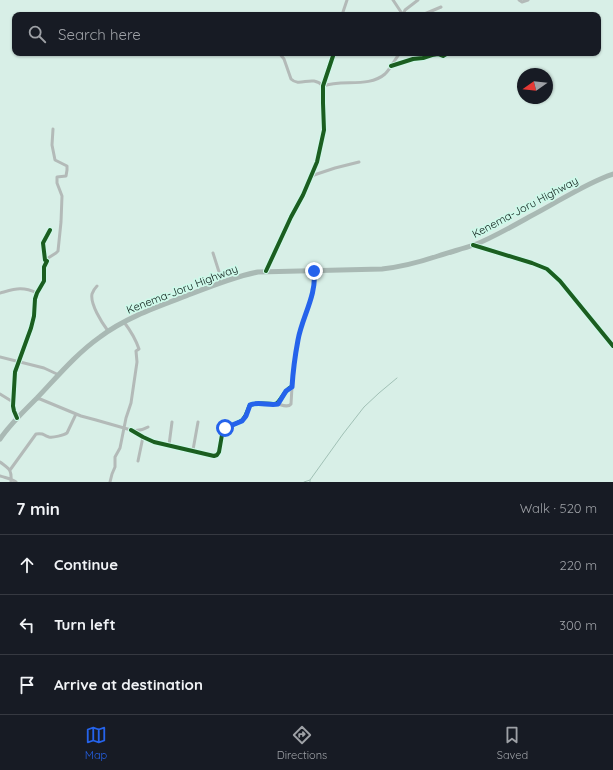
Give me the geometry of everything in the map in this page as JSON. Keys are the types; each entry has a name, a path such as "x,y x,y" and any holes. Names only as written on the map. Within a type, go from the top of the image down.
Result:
{"highway":[{"name":"Kenema-Joru Highway","path":"1,435 71,362 88,347 108,331 147,312 221,283 242,276 266,271 394,268 421,262 473,245 528,218 600,178 613,174"}],"street":[{"path":"343,12 348,0"},
{"path":"393,0 401,12"},
{"path":"404,12 418,0"},
{"path":"519,0 522,2 528,0"},
{"path":"429,12 441,7"},
{"path":"282,56 293,81 299,83 305,81 318,81 323,86"},
{"path":"266,271 317,162 323,134 323,86 333,56"},
{"path":"323,86 367,81 379,78 386,73 398,56"},
{"path":"391,66 429,56"},
{"path":"45,260 58,251 62,222 62,196 57,183 57,177 66,176 67,170 66,166 55,160 52,145 53,129"},
{"path":"310,179 314,175 359,162"},
{"path":"17,418 14,411 13,402 15,372 31,328 37,293 44,281 44,269 47,261 45,260 43,243 50,230"},
{"path":"473,245 547,269 560,281 613,346"},
{"path":"213,252 221,283"},
{"path":"36,399 40,399 84,417 124,427 154,442 212,455 217,454 220,450 223,429 227,426 242,421 246,416 250,405 256,403 289,406 291,404 298,340 313,289 315,279 314,271"},
{"path":"97,286 93,291 92,296 99,320 108,331"},
{"path":"0,293 23,288 37,293"},
{"path":"110,482 115,467 115,457 120,448 126,418 131,403 138,362 136,351 138,349 130,329 124,322"},
{"path":"0,357 44,368 59,375"},
{"path":"278,404 286,391 292,387"},
{"path":"0,394 13,402"},
{"path":"10,470 36,434 43,433 52,437 64,435 67,433 76,414"},
{"path":"169,445 172,422"},
{"path":"193,450 198,422"},
{"path":"132,430 137,431 148,426"},
{"path":"138,461 143,437"},
{"path":"0,462 10,470 11,480"},
{"path":"0,476 16,482"}],"waterway":[{"path":"310,482 343,434 364,407 397,378"},
{"path":"304,482 310,480"}],"cycle path":[{"path":"266,271 303,195 317,162 324,130 323,86 333,56"},
{"path":"391,66 429,56"},
{"path":"17,418 13,406 15,372 31,328 34,316 35,299 44,281 44,267 47,261 45,260 43,243 50,230"},
{"path":"473,245 547,269 560,281 613,346"},
{"path":"131,430 154,442 214,456 219,452 223,429 242,420 250,405 259,403 276,404 291,387"}],"route":[{"path":"225,428 242,421 246,416 250,405 256,403 278,404 286,391 292,387 298,340 313,289 315,279 314,271"}]}
